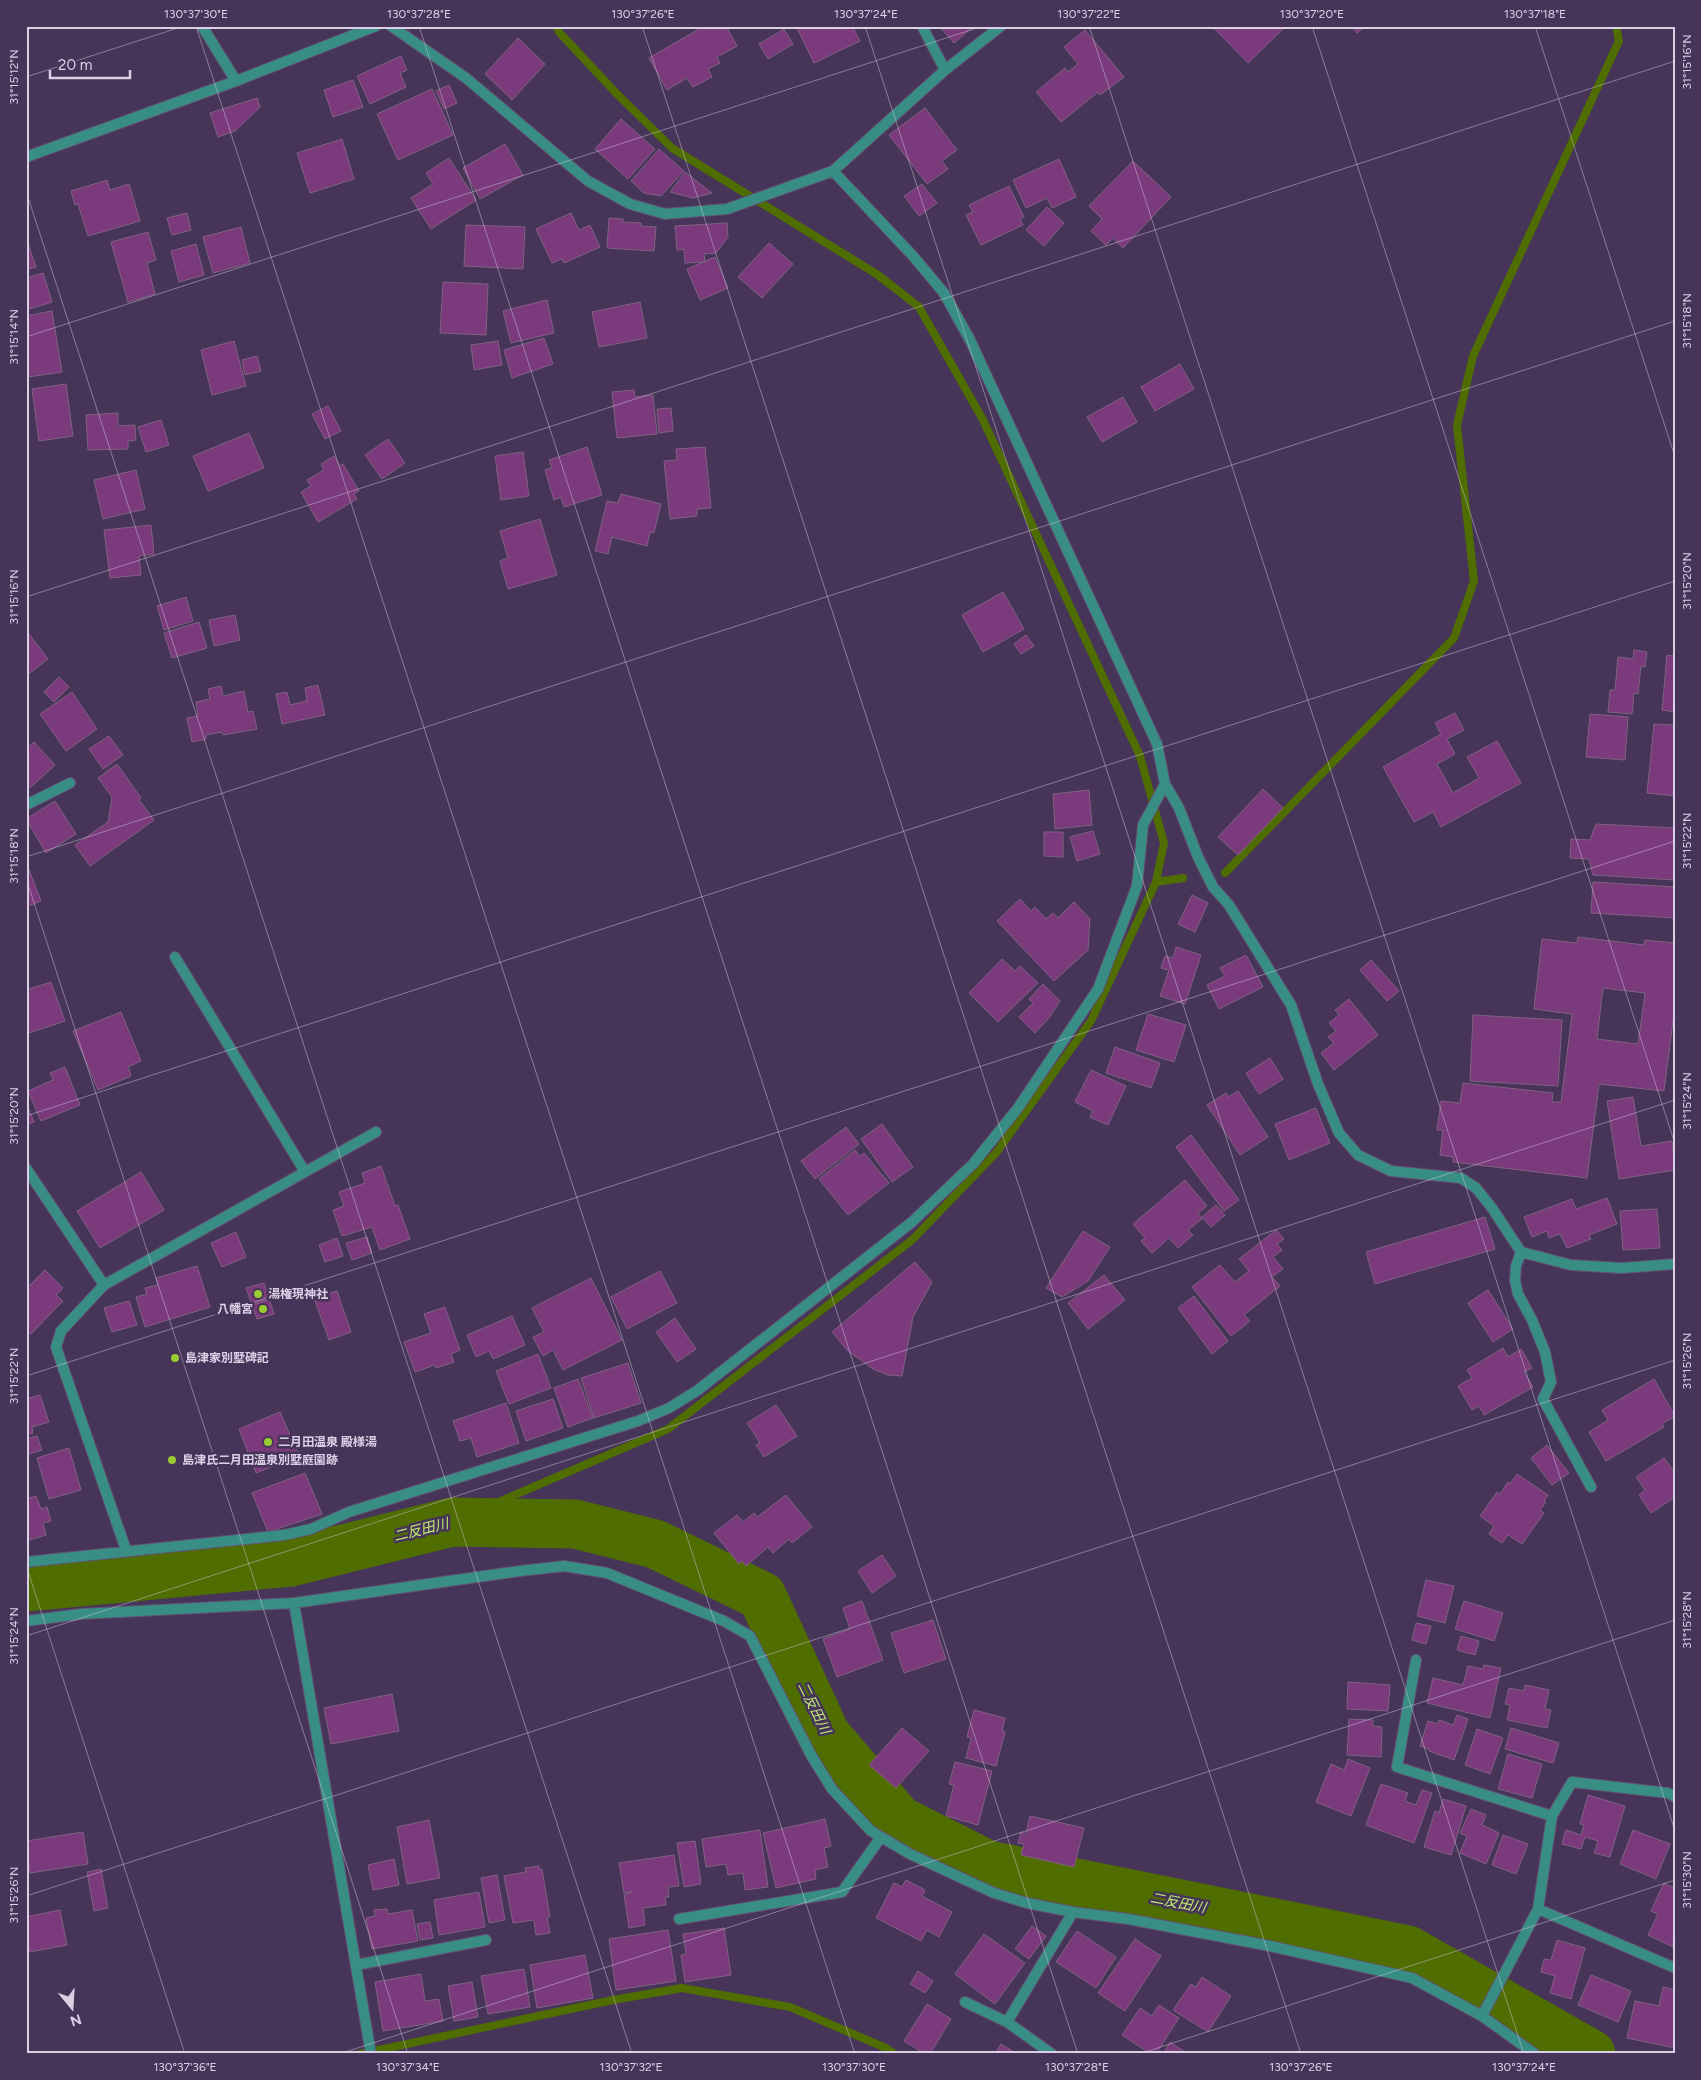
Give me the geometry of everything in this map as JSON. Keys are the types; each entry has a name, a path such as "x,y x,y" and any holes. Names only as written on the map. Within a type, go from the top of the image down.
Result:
{"street":[{"path":"202,26 236,80"},
{"path":"26,157 376,26"},
{"path":"391,26 466,78 588,182 630,204 666,214 727,209 833,170 945,70 1001,26"},
{"path":"922,26 945,70"},
{"path":"833,170 913,256 944,293 970,340 1157,744 1165,784 1179,808 1198,858 1213,887 1229,905 1291,1005 1318,1084 1339,1133 1358,1155 1391,1171 1461,1178 1476,1188 1492,1208 1521,1252 1571,1265 1622,1268 1675,1264"},
{"path":"26,805 70,783"},
{"path":"26,1562 284,1534 310,1529 349,1512 638,1421 669,1408 698,1390 912,1222 973,1164 1018,1108 1098,989 1137,886 1142,825 1165,784"},
{"path":"175,958 305,1172"},
{"path":"126,1550 56,1346 61,1331 104,1285 376,1132"},
{"path":"26,1168 104,1285"},
{"path":"1521,1252 1516,1266 1515,1281 1518,1294 1532,1320 1545,1352 1551,1382 1543,1399 1592,1487"},
{"path":"26,1621 81,1614 294,1604 564,1566 607,1573 724,1621 750,1636 811,1755 832,1789 871,1830 910,1854 994,1893 1027,1903 1073,1912 1128,1919 1270,1946 1412,1978 1482,2016 1535,2054"},
{"path":"294,1604 371,2054"},
{"path":"1416,1660 1397,1767 1552,1816"},
{"path":"1482,2016 1538,1909 1552,1816 1572,1782 1668,1792 1675,1797"},
{"path":"679,1919 842,1892 881,1837"},
{"path":"1538,1909 1675,1968"},
{"path":"1007,2022 1073,1912"},
{"path":"356,1965 486,1940"},
{"path":"965,2002 1007,2022 1052,2054"}],"building":[{"path":"697,26 726,26 737,46 717,57 720,63 708,69 712,77 693,87 687,78 667,90 649,58 699,29"},
{"path":"796,26 852,26 860,41 814,63"},
{"path":"939,26 974,26 954,43"},
{"path":"1212,26 1286,26 1248,63"},
{"path":"1352,26 1366,26 1357,33"},
{"path":"784,29 793,44 768,59 759,44"},
{"path":"1085,30 1124,77 1100,95 1098,92 1061,122 1036,92 1065,68 1068,72 1078,64 1064,47"},
{"path":"518,38 545,64 512,100 485,74"},
{"path":"401,56 407,70 400,73 406,87 370,104 357,76"},
{"path":"353,80 363,107 333,117 324,90"},
{"path":"449,85 457,103 444,109 436,91"},
{"path":"432,89 453,135 398,160 377,114"},
{"path":"257,98 260,107 235,131 218,137 210,113"},
{"path":"925,108 957,150 942,161 948,169 927,184 889,135"},
{"path":"621,119 655,149 628,179 595,149"},
{"path":"342,139 354,179 310,193 297,153"},
{"path":"505,144 523,175 480,199 463,168"},
{"path":"659,149 684,171 661,196 644,193 631,181"},
{"path":"449,158 476,200 431,229 411,198 433,184 426,173"},
{"path":"1059,159 1076,197 1052,208 1047,198 1026,208 1013,180"},
{"path":"1133,161 1171,197 1123,248 1113,238 1106,245 1091,231 1102,219 1089,206"},
{"path":"685,172 712,193 693,198 670,192"},
{"path":"107,180 110,190 129,184 140,221 88,236 78,204 75,205 71,191"},
{"path":"922,184 937,203 919,216 904,196"},
{"path":"1009,186 1024,217 1020,219 1023,225 981,245 966,215 973,212 969,205"},
{"path":"1047,207 1064,223 1044,246 1026,230"},
{"path":"187,213 191,230 172,235 167,218"},
{"path":"571,213 579,230 590,225 600,247 564,263 562,259 552,263 536,229"},
{"path":"609,218 623,219 623,222 641,223 641,226 656,227 654,251 607,248"},
{"path":"727,223 728,237 716,253 704,254 705,262 685,263 684,249 677,250 675,226"},
{"path":"466,225 525,227 523,269 464,266"},
{"path":"241,227 250,263 213,273 203,237"},
{"path":"148,232 156,260 147,263 155,294 128,302 111,242"},
{"path":"26,238 36,267 26,270"},
{"path":"769,243 793,264 762,298 738,277"},
{"path":"196,244 204,275 179,282 171,251"},
{"path":"715,257 728,288 700,300 687,269"},
{"path":"43,273 52,302 26,310 26,278"},
{"path":"443,282 488,284 486,335 440,333"},
{"path":"547,300 554,333 511,343 503,311"},
{"path":"640,302 647,338 599,347 592,312"},
{"path":"52,311 62,372 28,377 26,316"},
{"path":"544,338 553,364 512,378 504,350"},
{"path":"234,341 246,386 212,395 201,350"},
{"path":"498,341 502,365 474,370 471,345"},
{"path":"257,356 261,371 245,375 242,360"},
{"path":"1180,364 1194,389 1155,411 1141,387"},
{"path":"66,384 73,436 39,441 32,389"},
{"path":"634,390 635,397 653,395 657,434 617,438 612,392"},
{"path":"1123,397 1137,422 1102,442 1087,417"},
{"path":"328,406 341,431 325,439 312,414"},
{"path":"671,408 673,431 659,433 657,409"},
{"path":"118,413 118,426 135,425 136,440 128,441 128,449 88,450 86,415"},
{"path":"161,420 169,445 146,452 138,427"},
{"path":"249,433 264,468 208,491 193,456"},
{"path":"388,439 405,463 382,479 365,455"},
{"path":"587,447 602,495 564,507 561,497 554,500 545,470 552,468 549,460"},
{"path":"705,447 711,508 697,509 697,516 670,519 664,461 677,460 676,449"},
{"path":"523,452 529,496 501,500 495,456"},
{"path":"334,456 340,466 343,464 359,491 354,494 357,499 318,522 301,492 311,486 307,480 324,470 321,464"},
{"path":"136,470 145,509 103,519 94,480"},
{"path":"621,494 661,504 654,533 650,532 647,546 612,537 608,554 595,551 607,501 618,503"},
{"path":"540,519 557,575 508,589 500,561 508,558 500,531"},
{"path":"151,525 154,554 139,556 141,575 110,578 104,530"},
{"path":"1003,592 1024,629 983,652 962,615"},
{"path":"186,597 193,621 164,630 157,606"},
{"path":"235,615 240,640 214,646 209,620"},
{"path":"199,622 207,648 172,658 164,633"},
{"path":"29,634 48,659 26,676 26,636"},
{"path":"1026,635 1034,646 1021,654 1014,644"},
{"path":"1634,650 1647,652 1645,667 1641,666 1638,694 1634,693 1632,714 1608,712 1610,690 1615,690 1618,657 1633,659"},
{"path":"1667,655 1675,656 1675,712 1662,710"},
{"path":"59,677 69,687 54,702 44,692"},
{"path":"318,685 325,715 282,724 276,694 287,692 290,705 307,701 305,688"},
{"path":"221,686 223,696 244,691 248,712 253,711 257,729 223,735 222,732 206,735 206,739 192,742 187,718 198,716 196,702 210,699 208,689"},
{"path":"72,692 97,729 66,751 40,714"},
{"path":"1455,713 1464,730 1447,739 1455,754 1437,764 1453,793 1479,778 1467,757 1497,741 1521,783 1441,827 1433,812 1414,822 1383,767 1441,734 1435,723"},
{"path":"1590,714 1628,717 1625,760 1586,757"},
{"path":"1654,724 1675,725 1675,796 1647,793"},
{"path":"109,736 123,755 103,769 89,749"},
{"path":"34,742 55,765 30,788 26,784 26,749"},
{"path":"117,764 154,820 90,866 75,845 108,822 112,797 98,778"},
{"path":"1263,789 1283,808 1238,855 1218,837"},
{"path":"1089,790 1092,825 1055,829 1053,794"},
{"path":"55,801 76,834 46,853 26,819"},
{"path":"1596,824 1675,828 1675,880 1593,875 1589,859 1570,858 1571,839 1590,840"},
{"path":"1093,831 1100,854 1077,861 1070,837"},
{"path":"1044,832 1063,832 1063,857 1044,856"},
{"path":"26,862 41,901 26,907"},
{"path":"1593,882 1675,887 1675,918 1591,913"},
{"path":"1192,895 1208,903 1195,932 1178,924"},
{"path":"1020,899 1031,911 1035,907 1046,919 1053,913 1058,918 1074,902 1090,919 1088,950 1054,981 997,921"},
{"path":"1578,937 1644,945 1645,940 1675,943 1675,1005 1664,1091 1599,1084 1587,1178 1453,1162 1453,1157 1440,1155 1443,1130 1437,1130 1441,1101 1460,1103 1463,1083 1553,1093 1552,1102 1561,1102 1572,1014 1534,1009 1542,939 1577,943","holes":["1603,988 1645,993 1638,1044 1597,1039"]},
{"path":"1176,947 1201,955 1185,1004 1160,996 1169,970 1161,968 1165,956 1173,958"},
{"path":"1246,955 1263,987 1219,1009 1207,985 1225,976 1220,968"},
{"path":"1002,959 1015,971 1020,966 1038,983 998,1022 969,993"},
{"path":"1371,960 1399,991 1387,1001 1360,970"},
{"path":"51,982 65,1021 26,1034 26,990"},
{"path":"1043,984 1060,1001 1049,1018 1035,1033 1019,1017 1033,1003 1029,999"},
{"path":"1349,999 1378,1035 1334,1070 1321,1053 1334,1043 1328,1037 1336,1031 1329,1023 1339,1015 1335,1010"},
{"path":"121,1012 141,1061 128,1067 131,1076 98,1090 73,1031"},
{"path":"1148,1014 1186,1025 1174,1062 1136,1050"},
{"path":"1473,1015 1562,1020 1558,1086 1470,1081"},
{"path":"1115,1047 1160,1063 1151,1088 1106,1073"},
{"path":"1270,1058 1283,1079 1259,1094 1246,1073"},
{"path":"65,1067 80,1105 41,1121 28,1091 53,1080 50,1073"},
{"path":"1091,1070 1126,1086 1108,1125 1090,1117 1093,1111 1075,1102"},
{"path":"1238,1091 1268,1137 1240,1155 1207,1105 1226,1093 1228,1097"},
{"path":"1633,1097 1641,1146 1672,1141 1675,1170 1619,1179 1607,1101"},
{"path":"26,1103 34,1122 26,1125"},
{"path":"1316,1108 1330,1143 1289,1160 1275,1124"},
{"path":"882,1124 913,1167 892,1182 861,1139"},
{"path":"846,1127 859,1144 815,1179 801,1161"},
{"path":"1191,1135 1239,1200 1224,1211 1176,1147"},
{"path":"855,1150 860,1156 864,1153 889,1183 848,1215 819,1179"},
{"path":"381,1166 395,1206 398,1205 410,1239 380,1250 372,1227 342,1236 333,1210 344,1206 339,1192 365,1183 362,1173"},
{"path":"141,1172 164,1210 100,1248 77,1211"},
{"path":"1185,1180 1207,1206 1198,1213 1202,1219 1188,1230 1193,1235 1178,1248 1169,1238 1152,1253 1141,1241 1145,1238 1133,1224"},
{"path":"1607,1198 1617,1224 1589,1235 1591,1239 1567,1248 1560,1234 1549,1238 1547,1231 1532,1237 1524,1217 1572,1199 1576,1209"},
{"path":"1216,1205 1225,1215 1211,1227 1202,1217"},
{"path":"1657,1209 1660,1248 1623,1250 1620,1211"},
{"path":"1485,1217 1495,1249 1375,1284 1366,1252"},
{"path":"1276,1230 1284,1239 1277,1244 1282,1250 1273,1257 1283,1269 1272,1277 1280,1286 1244,1315 1250,1321 1231,1336 1192,1287 1220,1265 1235,1282 1249,1271 1239,1259"},
{"path":"1083,1231 1110,1247 1088,1281 1062,1297 1046,1288"},
{"path":"236,1232 246,1257 222,1267 211,1243"},
{"path":"367,1237 372,1253 352,1260 346,1243"},
{"path":"337,1238 343,1256 325,1262 319,1245"},
{"path":"915,1262 932,1282 913,1317 902,1376 888,1375 873,1369 848,1351 832,1332"},
{"path":"197,1266 210,1307 145,1327 136,1297 147,1294 145,1288 158,1285 156,1278"},
{"path":"45,1270 63,1288 56,1295 63,1301 31,1334 26,1330 26,1289"},
{"path":"660,1271 677,1303 627,1329 611,1297"},
{"path":"1104,1275 1125,1300 1088,1329 1068,1303"},
{"path":"591,1278 622,1340 563,1370 553,1350 543,1356 533,1337 544,1332 532,1308"},
{"name":"湯権現神社","path":"264,1283 269,1299 252,1305 246,1288"},
{"path":"1488,1290 1513,1329 1493,1342 1468,1303"},
{"path":"337,1291 351,1332 329,1340 314,1298"},
{"path":"1194,1296 1228,1341 1212,1354 1178,1308"},
{"name":"八幡宮","path":"269,1299 274,1314 257,1319 252,1305"},
{"path":"129,1301 137,1325 112,1332 104,1308"},
{"path":"445,1307 460,1350 451,1354 454,1362 436,1368 435,1365 415,1372 404,1342 431,1333 424,1314"},
{"path":"512,1316 525,1345 493,1359 489,1351 476,1357 467,1335"},
{"path":"675,1318 696,1349 677,1362 656,1332"},
{"path":"1503,1348 1508,1357 1521,1349 1532,1368 1524,1372 1533,1387 1484,1415 1479,1406 1472,1410 1458,1386 1472,1378 1467,1370"},
{"path":"538,1354 551,1388 509,1404 496,1371"},
{"path":"628,1363 641,1403 594,1418 581,1378"},
{"path":"578,1379 593,1418 568,1427 554,1388"},
{"path":"1654,1379 1675,1416 1662,1424 1664,1427 1606,1461 1589,1432 1608,1420 1602,1410"},
{"path":"40,1395 49,1422 32,1427 33,1433 26,1435 26,1399"},
{"path":"553,1399 563,1428 526,1441 516,1411"},
{"path":"506,1403 519,1443 477,1457 471,1438 460,1441 453,1421"},
{"path":"776,1405 797,1436 764,1457 756,1445 760,1443 747,1423"},
{"name":"二月田温泉 殿様湯","path":"280,1412 299,1456 256,1473 239,1429"},
{"path":"37,1436 42,1450 26,1455 26,1439"},
{"path":"1547,1445 1569,1473 1552,1485 1531,1458"},
{"path":"69,1448 81,1490 49,1499 37,1458"},
{"path":"1664,1458 1675,1473 1675,1497 1651,1513 1639,1495 1645,1490 1636,1477"},
{"path":"305,1473 322,1514 268,1532 252,1493"},
{"path":"1517,1474 1548,1495 1544,1501 1546,1502 1540,1510 1544,1513 1522,1544 1508,1535 1502,1543 1489,1534 1494,1526 1480,1516 1497,1492 1500,1494 1508,1482 1510,1484"},
{"path":"786,1495 812,1527 792,1543 789,1539 773,1553 768,1547 746,1566 742,1561 739,1564 714,1533 737,1515 743,1522 754,1513 757,1517"},
{"path":"36,1496 41,1509 47,1507 51,1521 43,1523 46,1535 26,1541 26,1499"},
{"path":"882,1555 896,1576 872,1593 858,1571"},
{"path":"1426,1580 1454,1586 1445,1623 1417,1616"},
{"path":"862,1601 883,1660 837,1677 823,1639 850,1629 843,1608"},
{"path":"1464,1601 1503,1613 1494,1641 1455,1629"},
{"path":"933,1620 946,1659 904,1673 891,1633"},
{"path":"1416,1623 1431,1626 1426,1644 1412,1640"},
{"path":"1461,1636 1479,1641 1475,1655 1457,1650"},
{"path":"1484,1665 1501,1668 1490,1718 1427,1703 1433,1678 1463,1685 1468,1666 1483,1669"},
{"path":"1348,1682 1390,1685 1388,1711 1347,1709"},
{"path":"1525,1685 1549,1690 1545,1709 1551,1710 1547,1728 1507,1720 1510,1705 1505,1704 1509,1688 1524,1691"},
{"path":"392,1694 399,1731 331,1744 324,1708"},
{"path":"974,1710 1005,1718 1002,1731 1005,1732 996,1766 966,1758 971,1738 967,1737"},
{"path":"1457,1715 1468,1719 1454,1760 1420,1746 1428,1721 1438,1724 1439,1720 1453,1725"},
{"path":"1349,1719 1373,1720 1373,1726 1382,1727 1381,1757 1347,1755"},
{"path":"902,1728 929,1751 896,1788 869,1765"},
{"path":"1511,1728 1559,1743 1553,1763 1505,1749"},
{"path":"1477,1729 1503,1738 1490,1774 1465,1765"},
{"path":"1508,1754 1542,1764 1532,1798 1498,1789"},
{"path":"1348,1759 1370,1768 1351,1816 1316,1802 1331,1764 1344,1770"},
{"path":"955,1762 992,1771 978,1825 946,1816 954,1785 949,1784"},
{"path":"1381,1784 1408,1793 1405,1801 1416,1805 1422,1790 1432,1793 1414,1843 1366,1825"},
{"path":"1588,1795 1625,1806 1610,1857 1594,1853 1598,1841 1585,1837 1581,1849 1562,1844 1566,1830 1581,1835 1584,1825 1580,1824"},
{"path":"1443,1799 1466,1806 1451,1855 1424,1847 1435,1811 1439,1813"},
{"path":"1471,1809 1486,1815 1482,1825 1499,1833 1486,1864 1460,1853 1467,1836 1460,1833"},
{"path":"1030,1816 1084,1828 1074,1867 1021,1855 1024,1844 1018,1843 1021,1832 1026,1834"},
{"path":"825,1819 831,1846 824,1848 828,1867 815,1870 816,1879 776,1888 763,1833"},
{"path":"429,1820 440,1878 407,1884 397,1827"},
{"path":"760,1830 768,1887 745,1890 743,1873 728,1875 726,1864 706,1867 702,1839"},
{"path":"1633,1830 1670,1844 1656,1879 1620,1864"},
{"path":"83,1832 88,1864 30,1873 26,1841"},
{"path":"1503,1835 1528,1844 1516,1874 1492,1865"},
{"path":"695,1841 701,1884 684,1887 677,1843"},
{"path":"674,1855 679,1886 668,1887 669,1897 665,1897 666,1905 643,1908 645,1925 629,1928 624,1895 632,1892 624,1893 619,1863"},
{"path":"394,1859 399,1885 373,1890 368,1865"},
{"path":"539,1866 539,1870 542,1869 550,1917 547,1917 550,1933 536,1935 534,1920 513,1923 504,1876 526,1872 525,1868"},
{"path":"101,1869 108,1908 94,1911 87,1872"},
{"path":"497,1875 505,1920 489,1923 481,1878"},
{"path":"906,1880 925,1890 922,1896 952,1912 939,1937 927,1930 921,1941 876,1918 894,1883 902,1887"},
{"path":"1664,1883 1675,1889 1673,1947 1648,1935 1658,1914 1651,1911"},
{"path":"479,1892 485,1927 439,1935 434,1900"},
{"path":"387,1909 388,1914 412,1910 418,1941 372,1949 366,1918 375,1916 374,1910"},
{"path":"60,1910 67,1945 30,1952 26,1934 26,1917"},
{"path":"430,1922 433,1938 420,1940 417,1924"},
{"path":"1032,1926 1046,1936 1029,1959 1015,1949"},
{"path":"724,1928 731,1975 685,1982 681,1955 686,1954 683,1934"},
{"path":"668,1930 676,1981 616,1990 609,1939"},
{"path":"1077,1931 1116,1957 1096,1988 1056,1962"},
{"path":"984,1934 1025,1963 995,2004 955,1974"},
{"path":"1135,1939 1161,1956 1125,2011 1098,1993"},
{"path":"1557,1940 1585,1948 1571,1999 1550,1993 1555,1976 1541,1972 1544,1959 1551,1960"},
{"path":"585,1955 593,1998 537,2008 530,1965"},
{"path":"524,1969 530,2007 488,2014 481,1976"},
{"path":"918,1971 933,1981 925,1993 910,1984"},
{"path":"421,1974 425,2001 439,1999 443,2021 383,2031 375,1982"},
{"path":"1591,1975 1631,1991 1618,2022 1578,2005"},
{"path":"1202,1977 1231,1996 1208,2032 1173,2010 1191,1984 1196,1987"},
{"path":"472,1982 478,2017 454,2021 448,1986"},
{"path":"1663,1987 1675,1990 1675,2048 1627,2038 1635,2001 1659,2006"},
{"path":"927,2004 951,2019 930,2054 925,2054 904,2041"},
{"path":"1159,2005 1179,2018 1156,2054 1151,2054 1122,2035 1140,2008 1152,2016"},
{"path":"1170,2042 1188,2054 1163,2054"},
{"path":"1001,2044 1017,2054 995,2054"}],"waterway":[{"path":"556,26 559,32 616,93 672,148 878,275 919,307 982,418 1140,756 1164,843 1156,882"},
{"path":"1225,873 1454,638 1474,581 1457,425 1473,356 1619,41 1616,26"},
{"path":"452,1522 668,1429 912,1240 996,1153 1091,1021 1156,882 1183,878"},
{"name":"二反田川","path":"26,1587 291,1562 452,1522 575,1524 655,1544 762,1596 826,1735 899,1820 988,1865 1408,1950 1591,2054"},
{"path":"360,2054 613,2000 682,1988 790,2007 886,2048 895,2054"}],"place":[{"name":"湯権現神社","path":"258,1294"},
{"name":"八幡宮","path":"263,1309"},
{"name":"島津家別墅碑記","path":"175,1358"},
{"name":"二月田温泉 殿様湯","path":"268,1442"},
{"name":"島津氏二月田温泉別墅庭園跡","path":"172,1460"}]}
